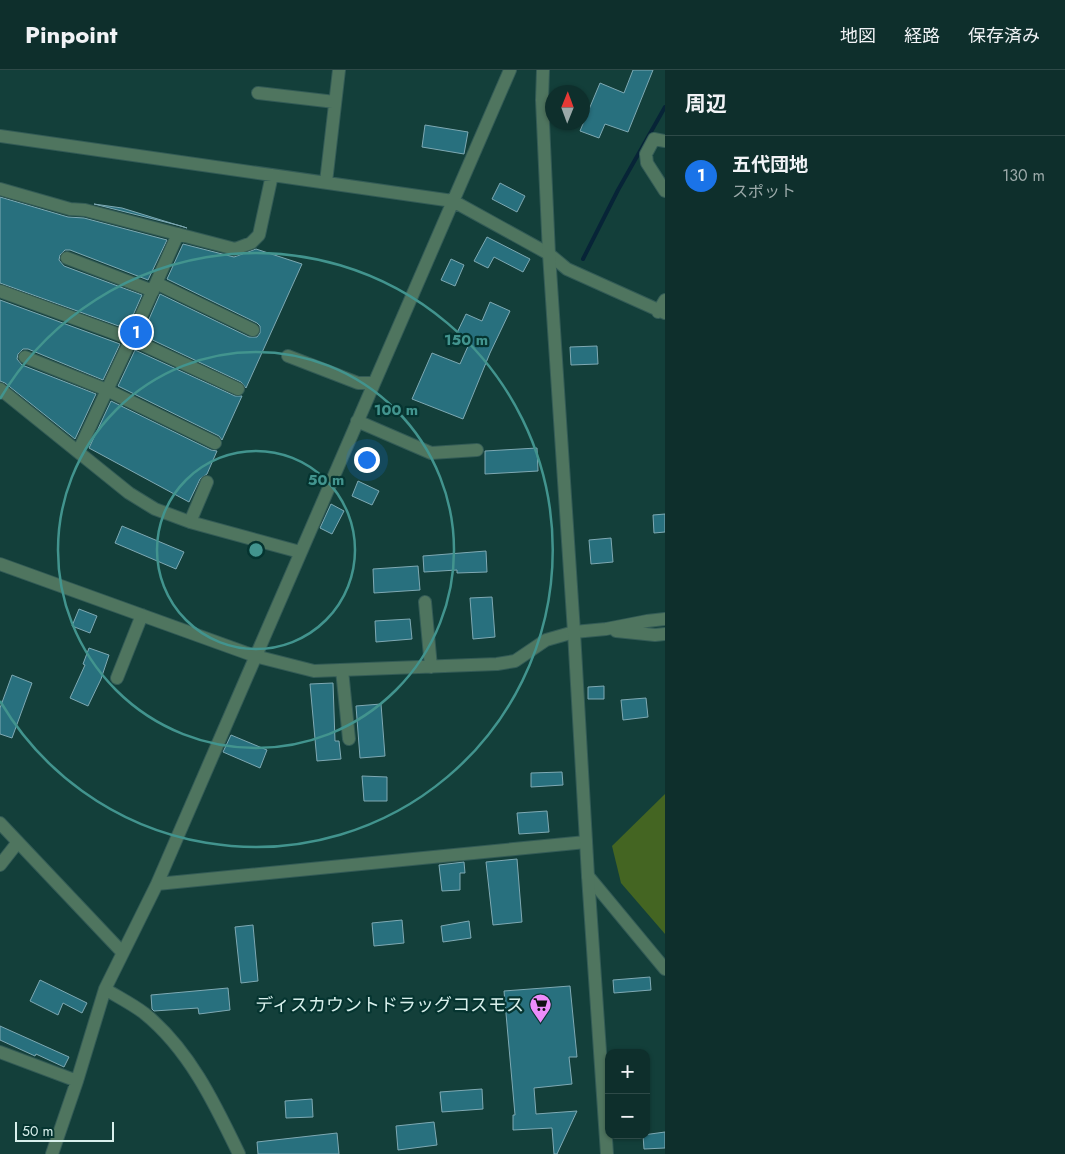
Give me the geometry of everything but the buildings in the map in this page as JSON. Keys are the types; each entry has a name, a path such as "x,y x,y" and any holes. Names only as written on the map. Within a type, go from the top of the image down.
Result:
{"street":[{"path":"326,182 338,70"},
{"path":"52,1154 77,1082 105,988 157,884 510,70"},
{"path":"543,70 542,100 549,254 607,1154"},
{"path":"258,93 335,102"},
{"path":"0,136 453,201 549,254 568,269 662,313 665,300"},
{"path":"665,141 654,139 646,154 647,163 665,191"},
{"path":"0,189 70,209 85,210 234,249 251,243 259,235 272,175"},
{"path":"78,452 178,234"},
{"path":"67,258 154,287 253,330"},
{"path":"0,291 131,340 238,389"},
{"path":"288,356 358,383 374,383"},
{"path":"24,357 107,390 215,443"},
{"path":"0,389 129,493 155,509 190,522 300,552"},
{"path":"357,421 431,452 477,450"},
{"path":"190,522 208,482"},
{"path":"0,564 255,656 314,672 497,664 515,661 546,640 574,632 606,630 665,619"},
{"path":"425,602 431,667"},
{"path":"117,678 142,615"},
{"path":"606,630 654,635 665,634"},
{"path":"342,670 350,739"},
{"path":"0,823 122,952"},
{"path":"0,865 18,842"},
{"path":"157,884 586,842"},
{"path":"588,876 665,969"},
{"path":"105,988 144,1013 166,1033 214,1101 239,1154"},
{"path":"0,1052 77,1082"}],"green space":[{"path":"665,794 665,934 621,883 612,846"}],"waterway":[{"path":"583,259 618,190 665,107"}],"place":[{"name":"五代団地","path":"136,332"},
{"name":"ディスカウントドラッグコスモス","path":"540,1024"}]}
